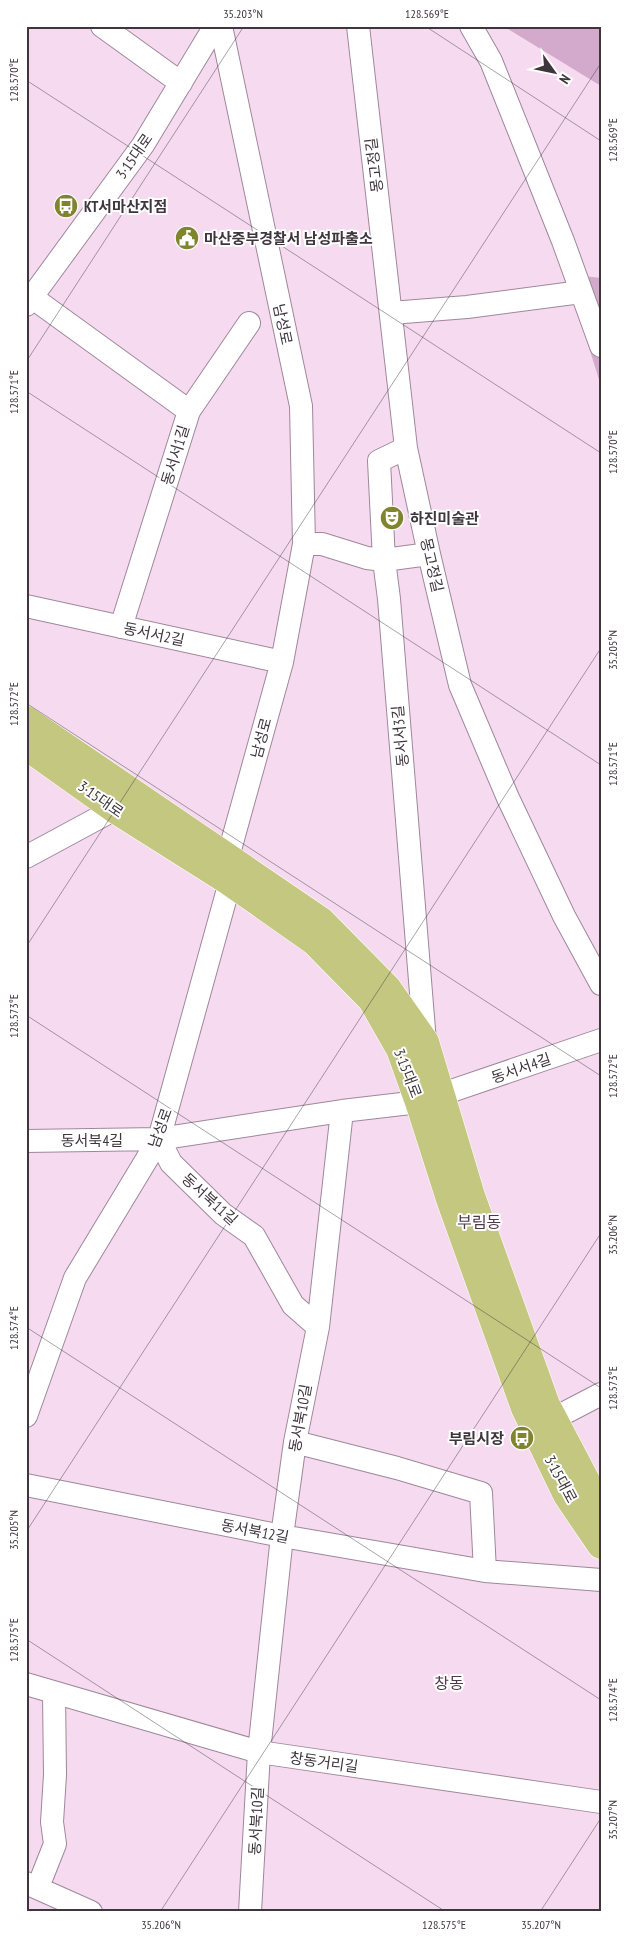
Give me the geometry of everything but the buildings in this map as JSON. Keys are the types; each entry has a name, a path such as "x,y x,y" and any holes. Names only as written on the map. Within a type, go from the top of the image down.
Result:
{"main road":[{"name":"3·15대로","path":"26,720 126,802"},
{"name":"3·15대로","path":"26,746 126,802 229,870 321,921 387,988 425,1042 431,1099 450,1200 525,1408 567,1495 601,1545"},
{"name":"3·15대로","path":"229,870 314,941 372,1000 431,1099 471,1196 546,1405 587,1484 601,1503"}],"street":[{"path":"102,26 181,83"},
{"name":"3·15대로","path":"28,299 143,145 215,26"},
{"name":"남성로","path":"26,1416 76,1278 159,1139 282,662 304,544 301,406 221,26"},
{"name":"몽고정길","path":"358,26 406,448 460,685 508,798 556,899 601,984"},
{"path":"471,26 491,61 601,346"},
{"path":"391,312 467,307 581,292"},
{"name":"동서서1길","path":"28,299 189,411 121,626"},
{"path":"189,411 249,323"},
{"name":"동서서3길","path":"406,448 379,461 384,560 389,599 425,1042"},
{"path":"304,544 322,544 367,558 384,560 429,554"},
{"name":"동서서2길","path":"26,606 282,662"},
{"path":"26,857 126,802"},
{"name":"동서서4길","path":"342,1111 431,1099 601,1040"},
{"path":"159,1139 342,1111"},
{"name":"동서북10길","path":"250,1912 259,1752 282,1536 295,1442 318,1327 342,1111"},
{"name":"동서북4길","path":"26,1140 159,1139"},
{"name":"동서북11길","path":"159,1139 171,1164 223,1214 254,1236 293,1305 318,1327"},
{"path":"553,1419 601,1394"},
{"path":"295,1442 397,1468 481,1493 485,1570"},
{"name":"동서북12길","path":"26,1485 282,1536 485,1570 601,1580"},
{"name":"창동거리길","path":"26,1684 259,1752 601,1802"},
{"path":"54,1693 55,1775 52,1822 55,1844 32,1885 91,1912"}],"shaded area":[{"path":"503,26 601,26 601,86"},
{"path":"566,274 601,278 601,386"}],"place":[{"name":"KT서마산지점","path":"66,206"},
{"name":"마산중부경찰서 남성파출소","path":"187,238"},
{"name":"하진미술관","path":"392,518"},
{"name":"부림시장","path":"522,1438"}],"district":[{"name":"부림동","path":"479,1222"},
{"name":"창동","path":"449,1683"}]}
